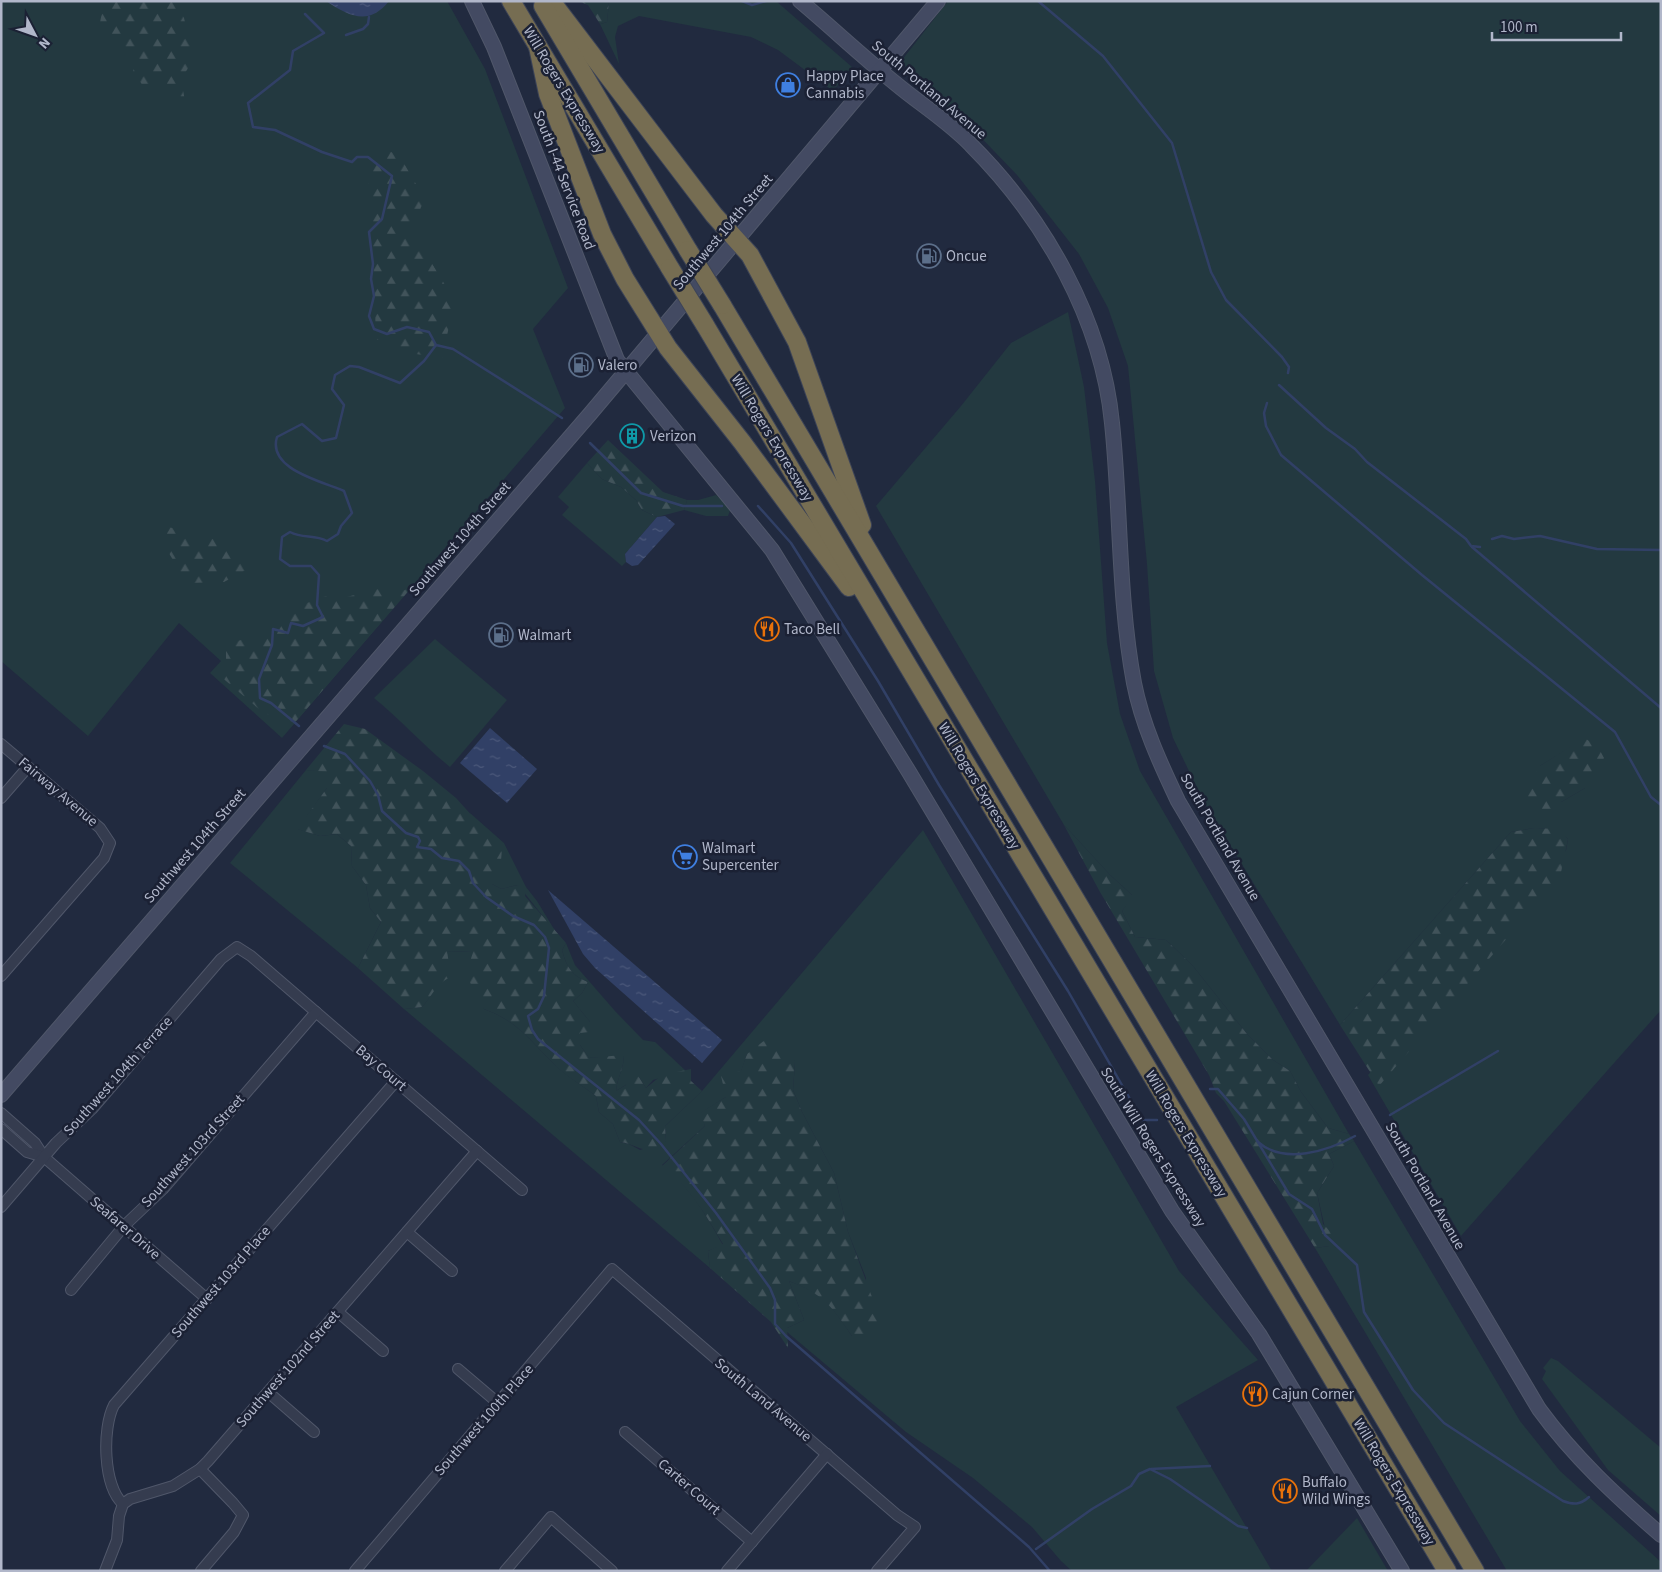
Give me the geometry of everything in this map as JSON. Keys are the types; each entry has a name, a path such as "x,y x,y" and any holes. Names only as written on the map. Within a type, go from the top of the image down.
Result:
{"highway":[{"name":"Will Rogers Expressway","path":"511,1 1447,1571"},
{"name":"Will Rogers Expressway","path":"540,1 1474,1571"},
{"path":"551,1 708,207 750,255 797,342 879,570"},
{"path":"538,47 548,94 599,226 625,279 658,332 902,658"}],"main road":[{"name":"South I-44 Service Road","path":"472,1 500,61 617,360 626,371"},
{"name":"South Portland Avenue","path":"800,1 970,144 1028,210 1054,249 1081,306 1101,364 1112,420 1123,585 1134,683 1152,744 1178,801 1539,1409 1561,1439 1594,1476 1661,1535"},
{"name":"Southwest 104th Street","path":"1,1095 626,371 881,71 938,1"},
{"name":"South Will Rogers Expressway","path":"626,371 772,550 1172,1211 1260,1334 1402,1571"}],"street":[{"name":"Fairway Avenue","path":"1,744 100,828 110,843 104,858 1,976"},
{"path":"1,798 28,767"},
{"name":"Bay Court","path":"237,948 251,956 522,1190"},
{"name":"Southwest 104th Terrace","path":"1,1207 44,1157 88,1114 221,959 237,948"},
{"name":"Southwest 103rd Street","path":"71,1290 124,1226 163,1189 316,1012"},
{"name":"Southwest 103rd Place","path":"123,1504 115,1495 111,1483 106,1438 107,1420 119,1398 396,1081"},
{"name":"Seafarer Drive","path":"1,1113 35,1143 44,1157 207,1299"},
{"name":"Seafarer Drive","path":"1,1129 27,1152 44,1157"},
{"name":"Southwest 102nd Street","path":"123,1504 130,1499 167,1488 200,1469 478,1151"},
{"path":"408,1232 452,1271"},
{"name":"Southwest 100th Place","path":"355,1571 612,1270"},
{"name":"South Land Avenue","path":"612,1270 897,1515 915,1527 877,1571"},
{"path":"338,1312 383,1351"},
{"path":"458,1369 498,1403"},
{"path":"268,1392 314,1432"},
{"name":"Carter Court","path":"625,1432 752,1542"},
{"path":"727,1571 827,1454"},
{"path":"200,1469 243,1515 234,1532 201,1571"},
{"path":"105,1571 117,1540 119,1516 123,1504"},
{"path":"505,1571 551,1517 612,1571"}],"green space":[{"path":"1,1 447,1 485,69 568,288 533,329 565,408 282,738 210,673 221,661 179,623 88,736 1,661"},
{"path":"104,1 174,1 184,18 194,59 181,79 185,101 171,101 159,86 143,86 133,71 138,57 132,51 114,44 99,28"},
{"path":"578,1 609,1 607,22 600,24 588,5"},
{"path":"609,1 776,1 852,67 833,91 778,50 751,37 639,16 618,26 615,37 619,64 600,24 607,22"},
{"path":"948,1 1661,1 1661,1010 1461,1236 1368,1075 1566,850 1568,839 1555,831 1541,828 1511,832 1340,1025 1204,802 1173,738 1154,671 1147,564 1128,366 1108,308 1079,254 1017,175 969,125 912,78 902,60","holes":["1584,739 1585,788 1561,802 1540,766"]},
{"path":"386,150 399,155 426,201 421,207 413,232 445,285 452,313 442,358 416,354 376,339 372,220 367,167 377,154"},
{"path":"1068,312 1084,387 1095,481 1107,643 1120,714 1140,771 1349,1134 1328,1128 1301,1092 1290,1071 1273,1060 1247,1034 1192,965 1166,940 1135,937 1122,911 1132,895 1110,875 1064,825 876,506 961,406 1011,343"},
{"path":"608,440 663,492 687,500 684,510 657,517 642,510 636,500 621,487 602,479 587,463"},
{"path":"587,463 602,479 621,487 636,500 642,510 657,517 625,554 626,562 622,566 562,515 569,507 558,497"},
{"path":"716,495 731,508 728,516 706,516 684,510 687,500 698,500"},
{"path":"150,522 228,543 241,556 246,570 224,582 187,583"},
{"path":"412,587 291,727 260,710 219,675 226,662 226,645 267,631 282,612 326,596 336,600 376,589 400,592"},
{"path":"435,639 507,700 450,767 374,698"},
{"path":"344,724 365,729 423,771 456,798 502,849 500,872 492,884 501,889 518,885 526,887 525,896 566,943 562,950 568,966 578,977 588,982 582,993 573,1001 590,1022 589,1032 580,1033 580,1045 589,1058 623,1055 623,1064 616,1091 626,1085 631,1072 639,1077 646,1088 662,1075 691,1069 691,1081 702,1091 665,1126 666,1141 648,1150 620,1142 613,1124 599,1112 596,1096 558,1068 515,1025 484,1009 466,975 473,952 447,951 451,977 438,986 422,1007 404,1009 358,968 381,922 370,908 366,885 352,866 351,846 337,834 320,836 297,829 327,788 327,772 306,770"},
{"path":"1584,738 1597,745 1604,758 1585,788 1561,802 1555,811 1527,810 1528,787 1540,766"},
{"path":"306,770 327,771 327,788 298,829 320,836 337,834 351,846 352,866 366,885 370,908 381,922 358,968 230,863"},
{"path":"470,813 504,843 526,887 557,934 518,885 501,889 492,884"},
{"path":"1064,825 1110,875 1133,896 1122,911 1135,937 1166,940 1192,965 1247,1034 1273,1060 1290,1071 1301,1092 1328,1128 1349,1134 1354,1141 1329,1154 1334,1166 1317,1193 1323,1224 1333,1234 1329,1246 1315,1248 1224,1101 1216,1093 1209,1075 1100,892"},
{"path":"1535,828 1557,829 1568,839 1560,877 1379,1086 1340,1025 1511,832"},
{"path":"923,830 1179,1271 1258,1360 1176,1407 1272,1571 1072,1571 1032,1527 973,1478 906,1432 787,1332 787,1328 804,1320 789,1281 811,1291 826,1302 852,1336 866,1278 848,1232 834,1173 802,1112 793,1090 795,1061 747,1054 741,1072 726,1097 701,1113 705,1126 662,1165 689,1192 704,1212 723,1245 708,1251 710,1268 404,1009 422,1007 427,1001 438,981 447,951 474,952 484,1009 515,1025 558,1068 596,1096 599,1112 613,1124 620,1142 640,1150 666,1141 665,1126 702,1091"},
{"path":"566,943 575,965 615,1011 643,1040 655,1042 686,1071 653,1080 646,1088 639,1077 616,1091 623,1065 623,1056 589,1058 580,1045 580,1033 590,1022 573,1001 582,993 588,982 578,977 568,966 562,950"},
{"path":"769,1037 795,1061 793,1090 802,1112 834,1173 848,1232 879,1316 874,1336 852,1336 826,1302 811,1291 789,1281 804,1320 787,1328 788,1348 771,1322 710,1268 708,1251 723,1244 689,1192 662,1166 705,1126 700,1113 726,1097 721,1076 741,1071 747,1054"},
{"path":"1354,1141 1520,1421 1560,1471 1661,1562 1661,1571 1507,1571 1315,1248 1329,1246 1317,1193 1334,1166 1329,1154"},
{"path":"1551,1358 1558,1361 1661,1448 1661,1516 1608,1470 1542,1379 1546,1371 1543,1368"},
{"path":"1357,1518 1388,1571 1306,1571"}],"water":[{"path":"326,1 389,1 374,14 359,16 351,15"},
{"path":"665,516 675,524 638,565 632,566 626,562 625,554 657,517"},
{"path":"490,728 537,769 507,803 460,763"},
{"path":"548,890 722,1040 702,1063 595,968 583,954"}],"waterway":[{"path":"742,1 752,5 766,1"},
{"path":"1038,1 1103,56 1172,143 1211,272 1226,300 1282,357 1289,367 1288,373"},
{"path":"305,14 324,33 293,51 290,70 248,103 253,127 275,130 322,152 352,162 357,157 368,157 392,176 382,219 369,232 373,264 371,279 374,296 369,316 374,329 387,334 407,327 429,332 436,345 453,349 562,418"},
{"path":"346,35 363,29 368,24 369,17"},
{"path":"299,726 271,703 260,698 259,679 272,645 273,629 288,633 291,623 303,626 323,617 317,605 319,575 311,566 290,566 280,559 282,537 290,532 327,541 338,534 341,526 352,513 344,491 298,472 280,458 276,448 277,437 302,424 322,441 336,438 344,405 332,389 335,375 350,366 359,367 400,383 424,361 436,345"},
{"path":"1279,385 1326,428 1355,449 1367,462 1466,539 1471,546 1480,547"},
{"path":"1267,403 1264,413 1266,426 1281,455 1422,575 1615,732 1651,797 1661,805"},
{"path":"590,443 641,493 683,506 722,506"},
{"path":"758,506 791,543 878,681 939,785 1068,991 1142,1120 1157,1120"},
{"path":"1492,539 1502,536 1514,539 1540,536 1597,549 1661,550"},
{"path":"1472,547 1661,708"},
{"path":"324,746 345,754 370,781 378,795 382,811 406,833 418,837 420,841 417,847 431,849 442,858 459,861 469,871 473,883 486,897 513,916 534,925 545,937 549,948 544,996 538,1009 528,1016 532,1030 538,1039 639,1120 661,1144 716,1213 770,1288 775,1300 775,1324 786,1336 1029,1547 1050,1571"},
{"path":"1390,1115 1498,1051"},
{"path":"1210,1089 1218,1089 1244,1119 1289,1194 1312,1209 1325,1235 1357,1265 1364,1312 1413,1390 1444,1423 1563,1501 1577,1504 1589,1497"},
{"path":"1258,1142 1280,1153 1293,1154 1319,1151 1355,1136"},
{"path":"1151,1469 1210,1466"},
{"path":"1036,1549 1092,1509 1131,1486 1139,1474 1150,1469 1170,1479 1238,1526 1247,1528"}],"place":[{"name":"Happy Place Cannabis","path":"788,85"},
{"name":"Oncue","path":"929,256"},
{"name":"Valero","path":"581,365"},
{"name":"Verizon","path":"632,436"},
{"name":"Taco Bell","path":"767,629"},
{"name":"Walmart","path":"501,635"},
{"name":"Walmart Supercenter","path":"685,857"},
{"name":"Cajun Corner","path":"1255,1394"},
{"name":"Buffalo Wild Wings","path":"1285,1491"}]}
